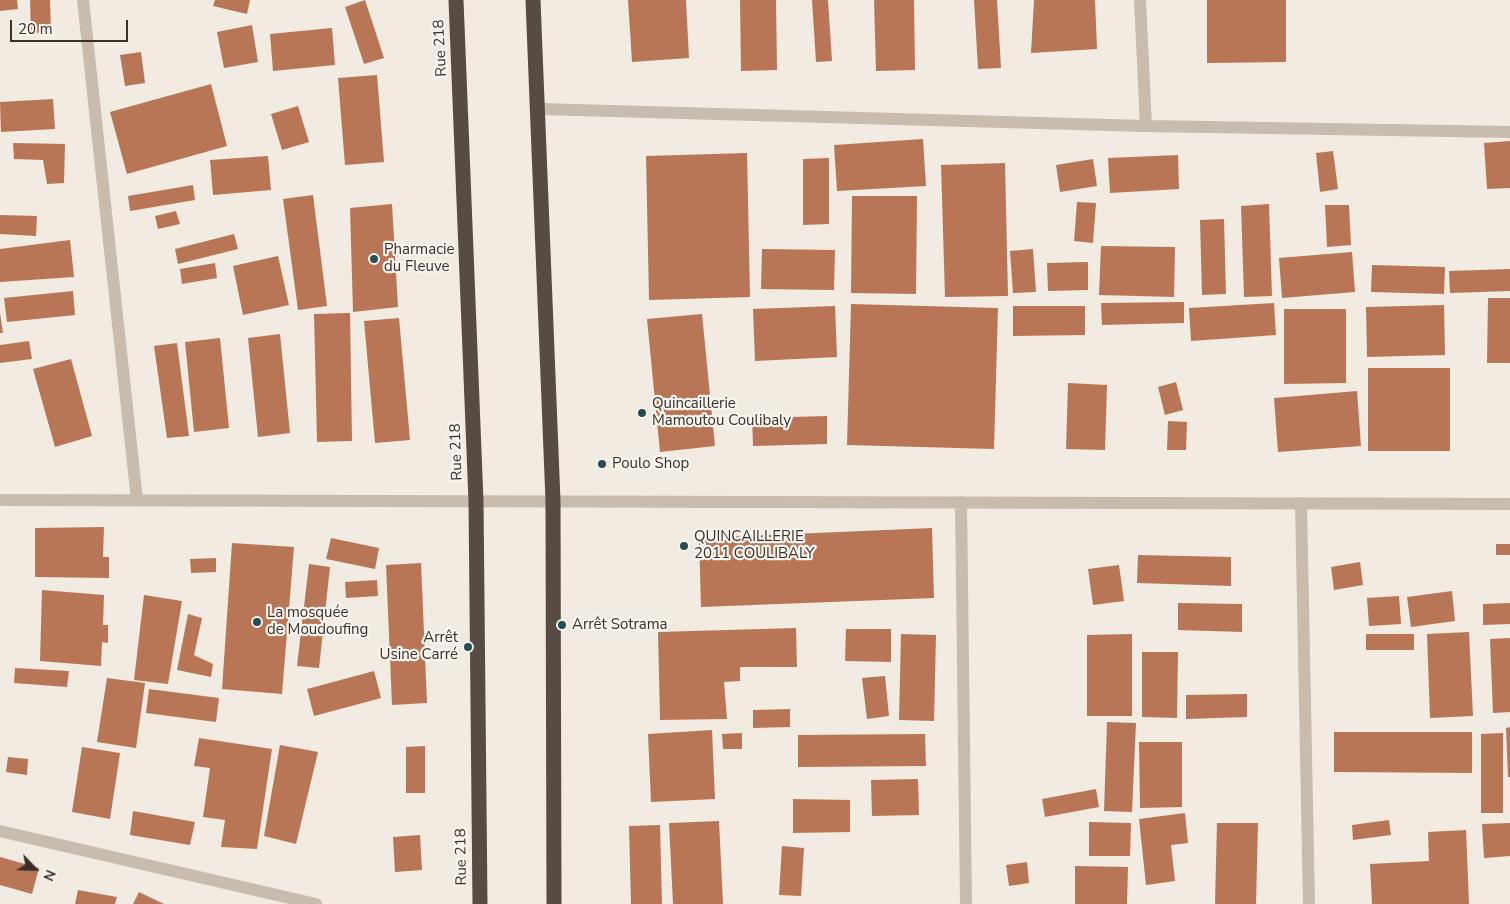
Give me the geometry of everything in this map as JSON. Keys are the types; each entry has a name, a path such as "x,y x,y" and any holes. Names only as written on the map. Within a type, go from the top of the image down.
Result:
{"highway":[{"name":"Rue 218","path":"456,0 476,501 480,904"},
{"path":"534,0 553,501 554,904"}],"street":[{"path":"83,0 137,500"},
{"path":"1140,0 1146,126"},
{"path":"539,109 1146,126 1510,132"},
{"path":"0,500 1510,504"},
{"path":"961,502 966,904"},
{"path":"1302,503 1309,904"},
{"path":"0,831 316,904"}],"building":[{"path":"0,0 17,0 18,9 0,11"},
{"path":"30,0 50,0 51,32 31,33"},
{"path":"215,0 250,0 247,14 213,6"},
{"path":"365,0 384,58 364,64 345,7"},
{"path":"628,0 686,0 689,58 632,62"},
{"path":"740,0 776,0 777,70 741,71"},
{"path":"812,0 828,0 832,61 816,62"},
{"path":"874,0 914,0 915,70 876,71"},
{"path":"974,0 997,0 1001,68 978,69"},
{"path":"1034,0 1095,0 1097,49 1031,53"},
{"path":"1207,0 1286,0 1286,62 1207,63"},
{"path":"252,25 258,62 224,68 217,32"},
{"path":"332,28 335,65 273,71 270,34"},
{"path":"141,52 145,83 125,86 120,55"},
{"path":"377,75 384,162 345,165 338,78"},
{"path":"211,84 227,146 127,174 110,112"},
{"path":"53,99 55,129 1,132 0,102"},
{"path":"298,106 309,142 282,150 271,114"},
{"path":"923,139 926,186 837,191 834,145"},
{"path":"1510,141 1510,188 1487,189 1484,143"},
{"path":"13,143 65,144 64,183 47,184 43,160 14,159"},
{"path":"1333,151 1338,189 1320,192 1316,153"},
{"path":"747,153 750,297 649,300 646,156"},
{"path":"1178,155 1179,189 1110,193 1108,158"},
{"path":"268,156 271,190 213,195 210,160"},
{"path":"829,158 829,224 803,225 803,159"},
{"path":"1093,159 1097,186 1060,192 1056,165"},
{"path":"1005,163 1008,296 945,297 941,165"},
{"path":"193,185 195,200 130,211 128,196"},
{"path":"313,195 327,306 298,310 283,199"},
{"path":"852,196 917,196 916,294 851,293"},
{"path":"1077,202 1096,203 1093,243 1074,241"},
{"path":"392,204 398,307 353,312 350,208"},
{"path":"1269,204 1272,296 1244,297 1241,206"},
{"path":"1325,205 1349,205 1351,245 1327,247"},
{"path":"176,211 180,224 158,229 155,216"},
{"path":"0,215 37,216 36,236 0,234"},
{"path":"1224,219 1226,294 1202,295 1200,220"},
{"path":"234,234 238,249 178,264 175,249"},
{"path":"70,240 74,277 0,282 0,249"},
{"path":"1101,246 1175,247 1174,297 1099,295"},
{"path":"762,249 835,250 834,290 761,289"},
{"path":"1033,249 1036,292 1013,293 1010,251"},
{"path":"1352,252 1355,292 1282,298 1279,258"},
{"path":"278,256 289,305 243,315 233,266"},
{"path":"1088,262 1088,290 1048,291 1047,263"},
{"path":"215,263 217,278 182,284 180,269"},
{"path":"1372,265 1445,267 1444,294 1371,292"},
{"path":"1510,269 1510,291 1450,293 1449,271"},
{"path":"73,291 75,315 7,322 4,298"},
{"path":"1488,298 1510,298 1510,363 1487,363"},
{"path":"1184,302 1184,323 1102,325 1101,303"},
{"path":"1274,303 1276,335 1191,341 1189,308"},
{"path":"851,304 998,308 994,449 847,445"},
{"path":"1444,305 1445,355 1367,357 1366,307"},
{"path":"835,306 837,357 755,361 753,309"},
{"path":"1013,306 1085,306 1085,335 1013,336"},
{"path":"1284,309 1346,309 1346,383 1284,384"},
{"path":"0,313 3,333 0,333"},
{"path":"350,313 352,441 317,442 314,314"},
{"path":"702,314 715,446 660,452 647,319"},
{"path":"399,318 410,440 375,443 364,321"},
{"path":"280,334 290,433 258,437 248,338"},
{"path":"220,338 229,428 194,432 185,342"},
{"path":"29,341 32,359 0,363 0,345"},
{"path":"177,343 189,436 167,438 154,346"},
{"path":"71,359 92,436 55,447 33,369"},
{"path":"1368,368 1450,368 1450,451 1368,451"},
{"path":"1176,382 1183,410 1165,415 1158,387"},
{"path":"1068,383 1107,385 1105,450 1066,449"},
{"path":"1357,391 1361,446 1278,452 1274,398"},
{"path":"827,416 827,444 753,446 752,418"},
{"path":"1168,421 1187,422 1186,450 1167,450"},
{"path":"104,527 103,557 109,557 109,578 35,577 35,528"},
{"path":"932,528 934,598 701,607 699,538"},
{"path":"331,538 379,548 375,569 326,559"},
{"path":"232,543 294,547 282,694 222,689"},
{"path":"1496,544 1510,544 1510,555 1496,555"},
{"path":"1138,555 1231,557 1231,586 1137,583"},
{"path":"216,558 216,572 191,573 190,559"},
{"path":"1360,562 1363,585 1334,590 1331,567"},
{"path":"421,563 427,703 392,705 386,565"},
{"path":"309,564 330,567 319,668 297,666"},
{"path":"1119,565 1124,601 1093,605 1088,569"},
{"path":"377,580 378,596 346,598 345,582"},
{"path":"42,590 104,595 103,625 108,625 108,643 102,642 101,666 40,661"},
{"path":"1452,591 1455,621 1411,627 1407,597"},
{"path":"144,595 182,601 168,684 134,680"},
{"path":"1399,596 1401,624 1369,626 1367,598"},
{"path":"1178,603 1242,604 1242,632 1178,630"},
{"path":"1510,603 1510,624 1483,625 1483,604"},
{"path":"188,614 202,618 194,655 213,664 211,677 177,670"},
{"path":"796,628 797,667 740,667 740,681 724,682 727,719 660,720 658,632"},
{"path":"846,629 891,629 891,662 845,661"},
{"path":"1469,632 1473,716 1430,718 1427,634"},
{"path":"901,634 936,635 934,721 899,720"},
{"path":"1132,634 1132,716 1087,716 1087,635"},
{"path":"1366,634 1414,634 1414,650 1366,650"},
{"path":"1510,638 1510,712 1493,713 1490,639"},
{"path":"1142,652 1178,652 1177,718 1142,717"},
{"path":"15,668 69,671 67,687 14,683"},
{"path":"374,671 381,698 314,716 307,689"},
{"path":"885,676 889,716 867,719 862,678"},
{"path":"107,678 145,683 136,748 97,742"},
{"path":"149,689 219,698 216,722 146,713"},
{"path":"1247,694 1247,717 1186,719 1186,695"},
{"path":"790,709 790,727 753,728 753,710"},
{"path":"1107,722 1136,723 1132,812 1104,811"},
{"path":"1510,727 1510,777 1508,777 1506,728"},
{"path":"712,730 715,799 651,802 648,734"},
{"path":"1334,732 1472,732 1472,773 1334,772"},
{"path":"742,733 742,749 723,749 722,734"},
{"path":"1503,733 1503,813 1481,813 1481,734"},
{"path":"925,734 926,766 798,767 798,735"},
{"path":"199,738 272,749 257,849 221,847 225,820 203,817 210,768 194,766"},
{"path":"1139,742 1182,742 1182,807 1140,808"},
{"path":"280,745 318,752 296,844 264,836"},
{"path":"425,746 425,793 406,793 406,747"},
{"path":"82,747 120,753 110,819 72,812"},
{"path":"8,757 28,759 27,775 6,772"},
{"path":"918,779 919,815 872,816 871,780"},
{"path":"1096,789 1099,807 1045,817 1042,799"},
{"path":"793,799 850,800 850,832 793,833"},
{"path":"133,811 195,822 190,845 130,835"},
{"path":"1185,813 1188,843 1171,845 1175,881 1146,885 1139,819"},
{"path":"1389,820 1391,835 1353,840 1352,825"},
{"path":"719,821 723,904 673,904 669,823"},
{"path":"1089,822 1131,823 1130,856 1089,856"},
{"path":"1217,823 1258,823 1256,904 1215,904"},
{"path":"1510,823 1510,856 1484,858 1482,824"},
{"path":"660,825 662,904 631,904 629,826"},
{"path":"1466,830 1469,904 1372,904 1370,864 1429,861 1428,832"},
{"path":"420,835 422,870 395,872 393,837"},
{"path":"782,846 804,848 801,896 779,895"},
{"path":"0,857 39,868 32,894 0,885"},
{"path":"1027,862 1029,883 1009,886 1006,865"},
{"path":"1075,866 1128,867 1127,904 1075,904"},
{"path":"78,890 117,897 115,904 75,904"},
{"path":"139,892 164,904 133,904"}],"place":[{"name":"Pharmacie du Fleuve","path":"374,259"},
{"name":"Quincaillerie Mamoutou Coulibaly","path":"642,413"},
{"name":"Poulo Shop","path":"602,464"},
{"name":"QUINCAILLERIE 2011 COULIBALY","path":"684,546"},
{"name":"La mosquée de Moudoufing","path":"257,622"},
{"name":"Arrêt Sotrama","path":"562,625"},
{"name":"Arrêt Usine Carré","path":"468,647"}]}
